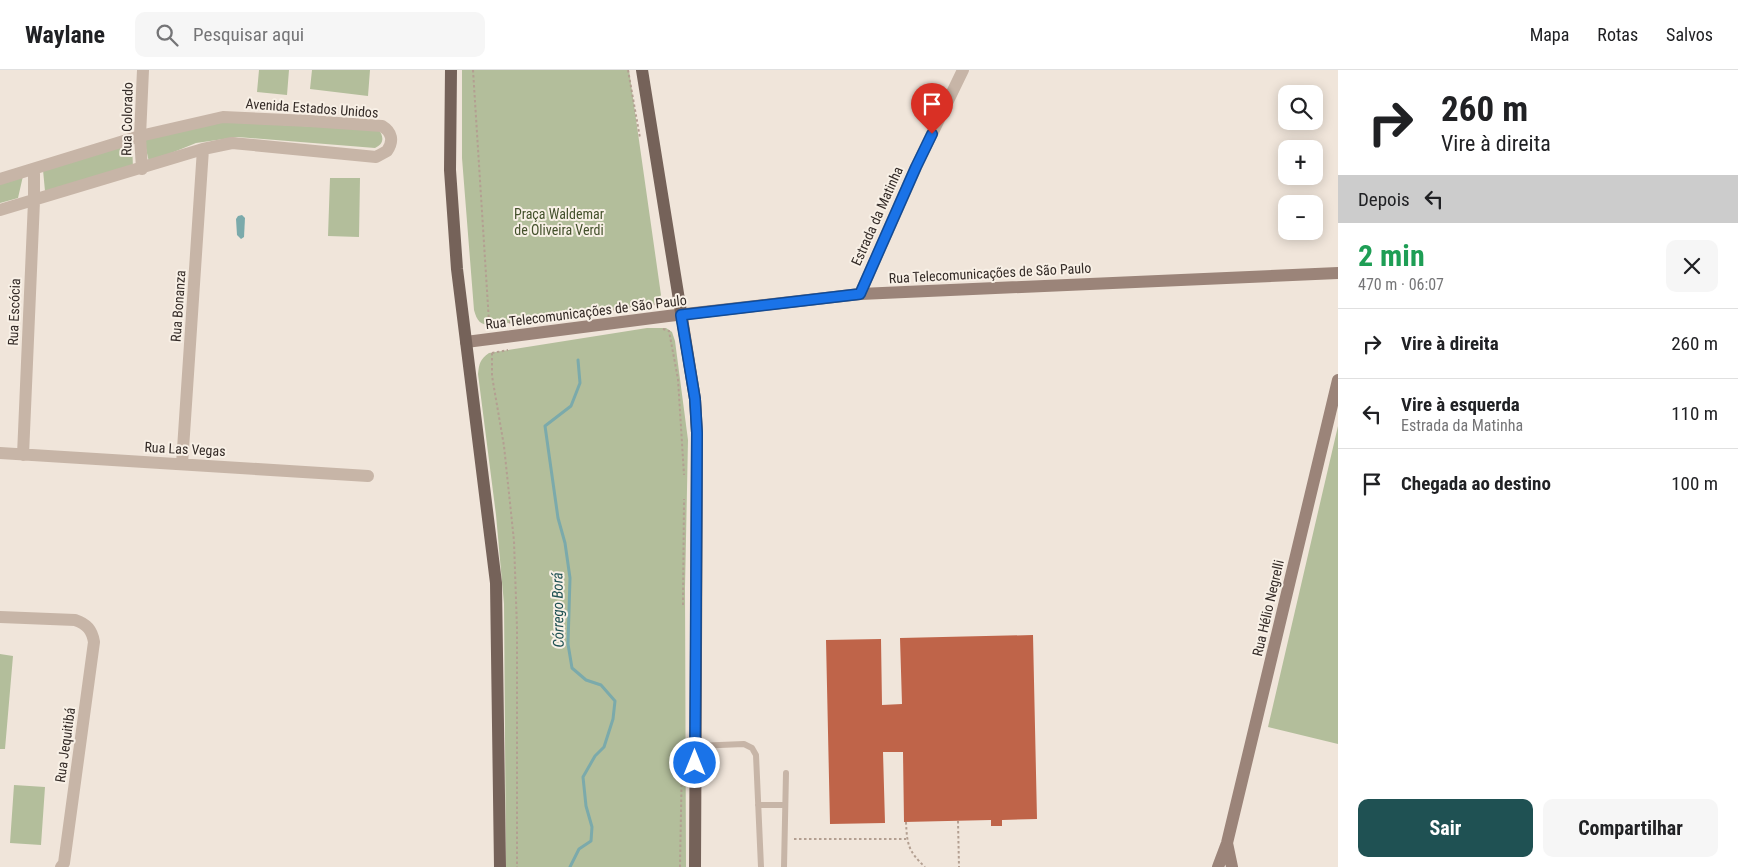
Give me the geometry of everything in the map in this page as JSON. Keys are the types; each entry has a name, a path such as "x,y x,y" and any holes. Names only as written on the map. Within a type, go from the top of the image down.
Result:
{"main road":[{"path":"451,70 450,170 457,269 496,583 500,867"},
{"path":"642,70 695,399 697,433 695,867"}],"street":[{"name":"Rua Colorado","path":"142,169 140,136 143,70"},
{"name":"Estrada da Matinha","path":"860,294 916,167 963,70"},
{"name":"Avenida Estados Unidos","path":"0,179 140,136 223,118 309,120 382,126 390,133 392,138 388,151 376,156 232,143 203,149 142,169 0,210"},
{"name":"Rua Bonanza","path":"182,464 203,149"},
{"name":"Rua Escócia","path":"23,455 34,170"},
{"name":"Rua Telecomunicações de São Paulo","path":"466,342 860,294 1338,272"},
{"name":"Rua Hélio Negrelli","path":"1218,867 1228,843 1338,380"},
{"name":"Rua Las Vegas","path":"0,453 368,476"},
{"name":"Rua Jequitibá","path":"0,617 75,620 83,622 93,635 94,642 64,863 61,867"},
{"name":"Rua Hélio Negrelli","path":"1228,843 1232,867"}],"lane":[{"path":"695,746 744,744 752,748 756,755 761,867"},
{"path":"784,867 786,773"},
{"path":"758,805 785,805"}],"path":[{"path":"473,70 489,324 656,304 667,300"},
{"path":"663,329 669,331 678,379 684,483"},
{"path":"491,339 492,376 504,446 514,541 517,628 517,867"},
{"path":"492,353 511,349"},
{"path":"683,607 684,492"},
{"path":"680,867 683,752"},
{"path":"958,821 959,867"},
{"path":"906,822 906,839 912,854 925,867"},
{"path":"784,839 906,839"}],"green space":[{"path":"259,70 289,70 287,95 257,92"},
{"path":"312,70 370,70 368,96 310,89"},
{"name":"Praça Waldemar de Oliveira Verdi","path":"462,70 629,70 661,295 656,304 492,325 478,320 474,310 462,158"},
{"path":"224,122 379,130 382,140 375,148 238,137 196,143 149,162 144,140"},
{"path":"132,143 133,168 45,191 43,170"},
{"path":"23,176 18,198 0,203 0,184"},
{"path":"330,178 360,178 359,237 328,236"},
{"path":"647,328 666,328 672,332 675,341 688,440 685,588 686,867 506,867 504,604 496,515 478,374 480,365 484,357 489,353"},
{"path":"1338,426 1338,744 1268,727"},
{"path":"0,654 13,656 5,749 0,749"},
{"path":"14,785 45,787 41,845 10,843"}],"water":[{"path":"242,215 245,218 244,237 241,239 237,235 236,219"}],"building":[{"path":"1033,635 1037,819 1002,820 1002,826 991,826 991,820 904,822 903,752 883,752 885,823 830,824 826,640 881,639 882,705 902,704 900,638"}],"waterway":[{"name":"Córrego Borá","path":"570,867 579,849 591,841 592,827 586,806 583,777 595,756 604,747 613,719 615,701 601,685 586,680 572,668 568,644 570,578 565,543 558,518 545,426 571,406 580,383 578,360"}],"route":[{"path":"695,763 697,433 695,399 681,315 860,294 932,134"}]}
